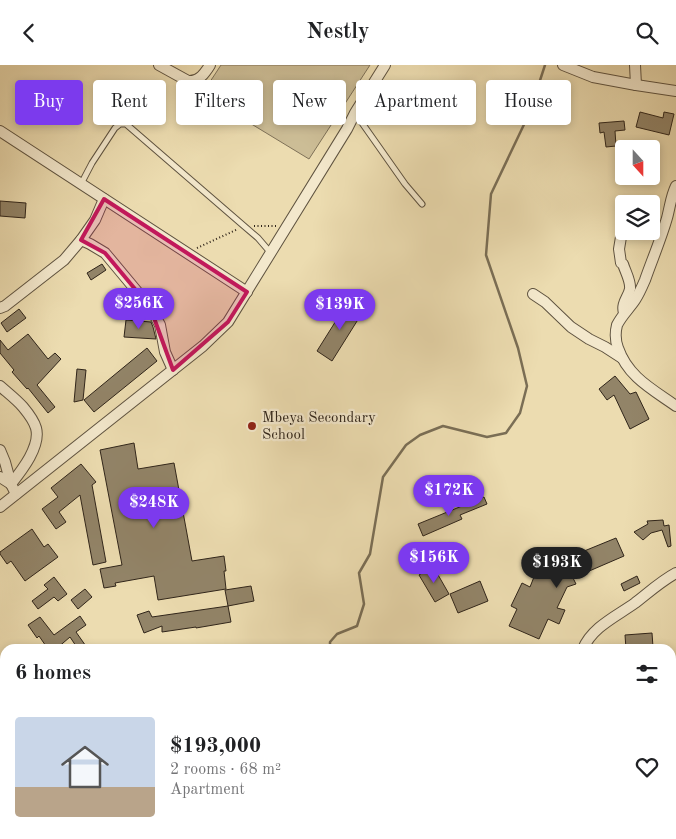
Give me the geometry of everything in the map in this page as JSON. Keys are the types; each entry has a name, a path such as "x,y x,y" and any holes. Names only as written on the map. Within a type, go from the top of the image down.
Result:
{"street":[{"path":"159,65 188,81 194,81 206,72 210,65"},
{"path":"0,507 174,370 228,322 348,129 355,113 385,65"},
{"path":"563,65 593,77 676,91"},
{"path":"633,66 636,85"},
{"path":"0,131 247,292"},
{"path":"676,185 642,285 634,301 624,313 616,332 616,341 622,358 633,374 676,406"},
{"path":"0,308 64,260 95,220 104,199"},
{"path":"81,240 105,253 150,307 160,325 165,352 174,370"},
{"path":"621,240 621,263 623,264 630,288 623,305 624,313"},
{"path":"533,295 545,303 571,327 622,358"},
{"path":"0,386 23,407 36,429 31,454 11,483"},
{"path":"0,450 6,462 16,495"},
{"path":"0,477 11,483"},
{"path":"586,644 603,624 676,573"}],"lane":[{"path":"355,113 405,184 422,204"},
{"path":"81,184 115,128 120,124 126,124 258,238 270,253"}],"path":[{"path":"188,254 222,235 245,227 287,226"}],"highlighted area":[{"path":"104,199 247,292 228,322 173,370 150,307 105,253 81,240"}],"shaded area":[{"path":"221,65 370,65 360,80 356,80 356,87 346,102 346,80 273,80 273,125 331,125 309,159 253,125 263,125 263,80 211,80"}],"building":[{"path":"640,112 663,118 664,112 674,114 669,135 636,127"},
{"path":"624,121 625,130 615,131 615,146 606,147 604,132 600,133 599,123"},
{"path":"0,201 26,203 25,218 0,216"},
{"path":"102,264 106,270 91,280 87,273"},
{"path":"349,300 364,310 332,361 317,351"},
{"path":"19,309 26,318 7,332 1,323"},
{"path":"126,320 151,322 156,339 124,337"},
{"path":"28,334 48,359 55,353 61,359 37,385 55,407 48,413 12,372 14,370 0,353 0,340 8,350"},
{"path":"147,348 157,361 94,412 84,400"},
{"path":"77,369 86,370 83,400 74,402"},
{"path":"615,376 630,394 636,392 649,419 630,429 614,395 607,400 599,389"},
{"path":"134,443 138,469 174,463 192,561 224,556 226,589 158,600 154,576 115,583 116,586 104,588 100,569 122,565 100,450"},
{"path":"81,464 96,482 92,485 106,562 93,565 80,495 59,512 66,522 56,529 42,509 58,497 51,488"},
{"path":"484,497 487,504 460,515 462,519 423,536 418,524"},
{"path":"663,520 664,526 669,525 671,546 668,547 662,530 651,533 643,540 634,532 648,524 647,521"},
{"path":"32,529 44,547 48,544 58,557 25,581 11,561 7,564 0,552"},
{"path":"616,538 624,556 573,578 576,584 567,587 557,608 565,610 559,624 548,619 539,639 509,626 517,609 511,606 522,583 530,587 534,577 573,559 572,556"},
{"path":"433,566 449,594 435,602 419,575"},
{"path":"637,576 640,583 624,591 621,584"},
{"path":"54,577 67,594 58,601 54,597 38,609 32,601 48,589 44,585"},
{"path":"480,581 488,601 458,613 450,594"},
{"path":"251,586 254,601 228,606 225,590"},
{"path":"85,589 92,597 78,609 71,600"},
{"path":"228,606 231,622 162,632 162,626 144,633 137,615 149,611 152,617"},
{"path":"80,616 86,625 76,632 84,644 75,644 70,637 62,644 45,644 39,636 37,638 28,625 40,617 54,635"},
{"path":"652,633 653,644 626,644 625,635"}],"waterway":[{"path":"330,644 337,634 357,626 364,604 359,573 370,554 383,477 406,445 420,435 443,426 487,437 506,433 520,413 527,386 518,348 486,255 491,194 529,114 545,65"}],"place":[{"name":"Mbeya Secondary School","path":"252,426"}]}
